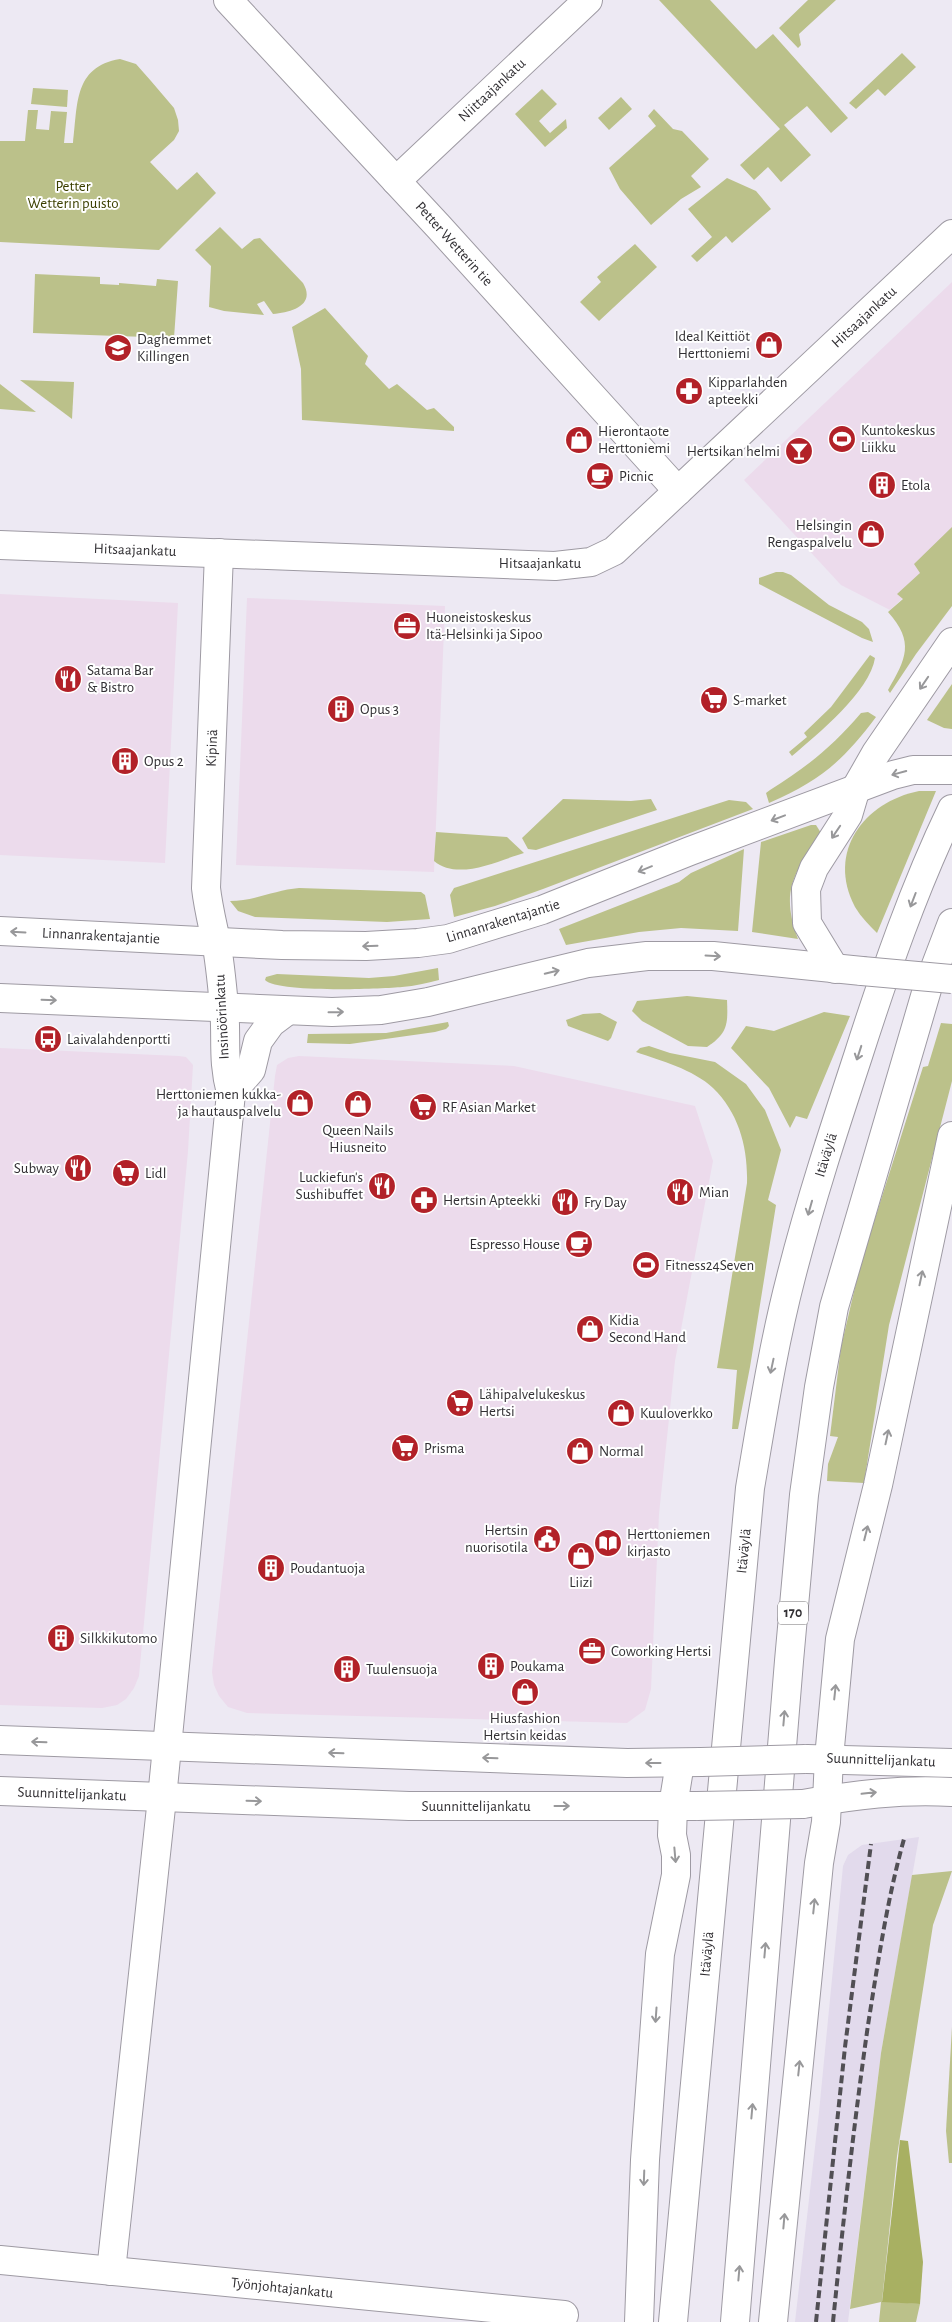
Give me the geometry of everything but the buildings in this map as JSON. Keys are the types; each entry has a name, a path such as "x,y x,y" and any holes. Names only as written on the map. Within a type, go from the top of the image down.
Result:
{"main road":[{"name":"Petter Wetterin tie","path":"228,0 396,181 678,491"},
{"name":"Niittaajankatu","path":"396,181 588,0"},
{"name":"Hitsaajankatu","path":"0,545 574,566 591,562 614,551 952,234"},
{"name":"Kipinä","path":"216,941 208,911 206,888 219,553"},
{"path":"849,970 807,923 806,889 814,868 848,815 856,788 876,753 952,642"},
{"name":"Linnanrakentajantie","path":"0,931 366,946 448,939 542,910 856,788 912,770 948,769"},
{"name":"Itäväylä","path":"673,2322 750,1488 791,1278 819,1178 866,1031 930,854 952,809"},
{"name":"170","path":"735,2322 788,1661 804,1495 819,1388 834,1307 926,996 952,923"},
{"name":"Insinöörinkatu","path":"111,2271 162,1798 165,1747 231,1093 225,1071 224,1007 216,941"},
{"path":"0,998 287,1011 381,1010 452,997 588,963 647,956 713,956 952,979"},
{"name":"Insinöörinkatu","path":"231,1093 251,1070 258,1040 271,1023 287,1011"},
{"path":"774,2322 819,1863 826,1822 814,1802 817,1758 840,1639 878,1485 952,1136"},
{"name":"Suunnittelijankatu","path":"0,1740 598,1762 691,1763 817,1758 952,1763"},
{"path":"639,2322 645,2160 660,1954 676,1875 691,1763"},
{"name":"Suunnittelijankatu","path":"0,1792 409,1806 685,1806 814,1802 867,1793 896,1791 952,1792"},
{"name":"Työnjohtajankatu","path":"0,2260 564,2316"}],"shaded area":[{"path":"952,282 952,552 890,610 841,585 744,480"},
{"path":"0,594 178,603 165,863 0,855"},
{"name":"Opus 3","path":"247,598 445,606 434,872 236,865"},
{"path":"0,1048 179,1056 186,1057 193,1065 188,1151 139,1676 134,1688 126,1699 117,1705 102,1708 0,1705"},
{"name":"Lähipalvelukeskus Hertsi","path":"299,1056 514,1066 695,1106 713,1161 675,1361 659,1514 651,1689 645,1710 627,1723 247,1713 228,1707 219,1696 214,1685 212,1672 275,1076 277,1065 288,1058"},
{"path":"919,1837 881,2053 848,2322 795,2322 819,2112 843,1866 848,1855 862,1845"}],"green space":[{"path":"659,0 710,0 756,49 773,34 848,118 831,133 807,106 784,125 811,155 781,182 768,167 754,180 740,165 780,129"},
{"path":"808,0 836,0 799,34 801,45 798,48 779,28"},
{"path":"902,53 916,67 885,96 878,89 856,109 849,103"},
{"name":"Petter Wetterin puisto","path":"120,59 136,64 174,108 178,120 179,131 174,140 150,162 177,190 197,172 216,193 159,250 0,242 0,141 25,141 28,110 38,110 36,129 49,130 51,111 67,112 64,143 73,143 78,102 86,79 94,70 105,63"},
{"path":"33,88 68,90 67,107 31,104"},
{"path":"542,89 557,104 539,121 550,133 566,119 567,128 545,147 515,114"},
{"path":"621,97 632,109 609,130 598,118"},
{"path":"654,109 673,129 682,131 709,159 691,176 701,187 681,199 651,225 620,189 609,168 656,126 648,116"},
{"path":"727,178 756,191 771,209 732,243 726,236 697,262 691,256 712,237 688,209"},
{"path":"220,227 242,249 254,239 260,238 303,283 306,291 304,302 294,309 273,314 264,301 257,304 264,315 224,311 209,307 211,266 195,250"},
{"path":"635,244 657,267 599,321 580,302 601,282 597,277"},
{"path":"35,274 100,277 100,284 119,285 119,283 156,286 157,279 178,281 174,338 33,333"},
{"path":"325,308 368,356 365,364 389,389 397,384 427,410 434,408 454,427 454,431 302,420 301,369 292,327"},
{"path":"20,380 74,382 72,419"},
{"path":"0,384 36,412 0,409"},
{"path":"952,527 952,606 890,693 888,690 903,660 905,642 902,632 888,612 903,599 897,594 920,573 914,564"},
{"path":"776,572 791,575 829,605 862,622 869,629 873,642 759,584 759,578"},
{"path":"870,655 875,658 864,684 828,724 792,756 789,752 807,737 804,733 831,707"},
{"path":"952,684 952,729 944,728 927,720"},
{"path":"868,712 876,717 841,758 817,778 769,803 766,793 819,755 861,713"},
{"path":"919,791 936,791 877,933 857,911 847,887 845,867 848,849 856,833 867,818 882,806 899,797"},
{"path":"563,799 631,801 651,799 657,810 536,850 528,849 522,838"},
{"path":"729,800 746,802 753,809 543,889 495,906 454,917 450,895 454,888"},
{"path":"816,825 821,833 797,872 790,895 790,908 798,939 752,932 761,842"},
{"path":"436,832 507,837 524,853 478,867 454,869 444,867 434,861"},
{"path":"744,849 738,931 681,928 639,932 566,945 559,929 679,882 691,873"},
{"path":"299,888 421,892 425,895 430,919 387,922 255,917 238,911 230,901 239,901"},
{"path":"438,968 439,980 391,988 289,987 273,984 265,980 266,977 277,974 369,978 394,976"},
{"path":"687,996 727,1000 727,1022 723,1032 707,1047 688,1046 642,1021 632,1011 637,1001"},
{"path":"824,1012 850,1016 807,1119 796,1116 790,1128 769,1088 731,1048 746,1026 774,1031"},
{"path":"600,1013 617,1022 608,1041 568,1026 566,1020 583,1014"},
{"path":"448,1022 449,1026 446,1029 435,1032 350,1044 307,1043 308,1034 386,1033"},
{"path":"941,1023 952,1024 952,1081 889,1325 864,1483 827,1481 828,1464 838,1437 830,1436 841,1347 860,1266 923,1067 928,1066"},
{"path":"649,1046 670,1053 715,1062 746,1084 765,1110 781,1150 768,1200 776,1205 738,1429 732,1429 737,1370 717,1368 747,1183 744,1144 729,1108 713,1088 705,1081 686,1071 636,1052 640,1048"},
{"path":"952,1871 933,1925 897,2156 882,2301 920,2304 916,2322 879,2322 881,2302 850,2309 881,2053 912,1875"},
{"path":"952,2027 952,2163 949,2163 946,2131"},
{"path":"900,2140 908,2141 923,2262 920,2304 882,2302"}],"railway":[{"path":"833,2322 849,2173 868,2025 888,1908 904,1839"},
{"path":"816,2322 845,2047 871,1844"}],"place":[{"name":"Ideal Keittiöt Herttoniemi","path":"769,345"},
{"name":"Daghemmet Killingen","path":"118,348"},
{"name":"Kipparlahden apteekki","path":"689,391"},
{"name":"Kuntokeskus Liikku","path":"842,439"},
{"name":"Hierontaote Herttoniemi","path":"579,440"},
{"name":"Hertsikan helmi","path":"799,451"},
{"name":"Picnic","path":"600,476"},
{"name":"Etola","path":"882,485"},
{"name":"Helsingin Rengaspalvelu","path":"871,534"},
{"name":"Huoneistoskeskus Itä-Helsinki ja Sipoo","path":"407,626"},
{"name":"Satama Bar & Bistro","path":"68,679"},
{"name":"S-market","path":"714,700"},
{"name":"Opus 3","path":"341,709"},
{"name":"Opus 2","path":"125,761"},
{"name":"Laivalahdenportti","path":"48,1039"},
{"name":"Herttoniemen kukka- ja hautauspalvelu","path":"300,1103"},
{"name":"Queen Nails Hiusneito","path":"358,1104"},
{"name":"RF Asian Market","path":"423,1107"},
{"name":"Subway","path":"78,1168"},
{"name":"Lidl","path":"126,1173"},
{"name":"Luckiefun's Sushibuffet","path":"382,1186"},
{"name":"Mian","path":"680,1192"},
{"name":"Hertsin Apteekki","path":"424,1200"},
{"name":"Fry Day","path":"565,1202"},
{"name":"Espresso House","path":"579,1244"},
{"name":"Fitness24Seven","path":"646,1265"},
{"name":"Kidia Second Hand","path":"590,1329"},
{"name":"Lähipalvelukeskus Hertsi","path":"460,1403"},
{"name":"Kuuloverkko","path":"621,1413"},
{"name":"Prisma","path":"405,1448"},
{"name":"Normal","path":"580,1451"},
{"name":"Hertsin nuorisotila","path":"547,1539"},
{"name":"Herttoniemen kirjasto","path":"608,1543"},
{"name":"Liizi","path":"581,1556"},
{"name":"Poudantuoja","path":"271,1568"},
{"name":"Silkkikutomo","path":"61,1638"},
{"name":"Coworking Hertsi","path":"592,1651"},
{"name":"Poukama","path":"491,1666"},
{"name":"Tuulensuoja","path":"347,1669"},
{"name":"Hiusfashion Hertsin keidas","path":"525,1692"}]}
